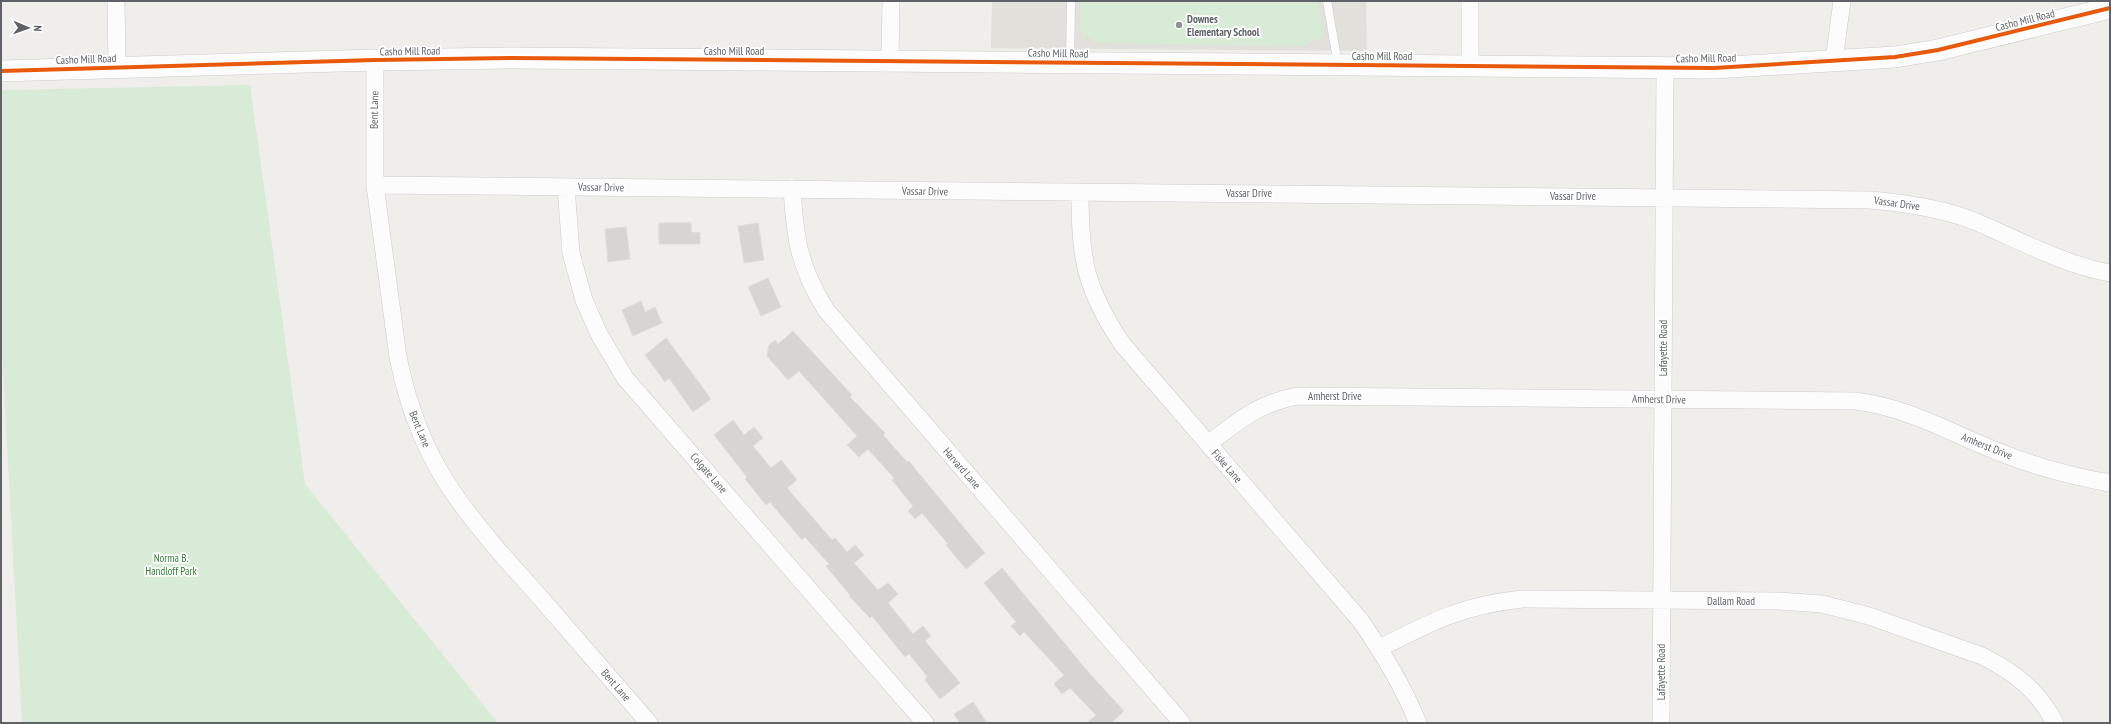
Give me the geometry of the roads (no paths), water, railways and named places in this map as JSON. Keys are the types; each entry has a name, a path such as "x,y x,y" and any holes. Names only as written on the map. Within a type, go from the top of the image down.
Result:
{"street":[{"path":"116,1 117,67"},
{"path":"890,60 891,1"},
{"path":"1470,1 1470,66"},
{"path":"1834,62 1842,1"},
{"name":"Casho Mill Road","path":"1,71 375,60 511,58 890,60 1665,68 1834,62 1895,57 1938,50 2110,8"},
{"name":"Bent Lane","path":"375,60 375,185 398,357 408,399 426,444 456,498 649,723"},
{"name":"Lafayette Road","path":"1661,723 1665,68"},
{"name":"Vassar Drive","path":"375,185 1841,198 1916,205 1973,221 2071,264 2110,273"},
{"name":"Colgate Lane","path":"566,187 572,253 584,300 598,334 625,378 925,723"},
{"name":"Harvard Lane","path":"792,189 797,247 812,286 826,310 1182,723"},
{"name":"Fiske Lane","path":"1080,192 1080,234 1083,260 1090,283 1108,323 1123,345 1360,620 1380,648 1400,682 1418,723"},
{"name":"Amherst Drive","path":"1208,444 1250,413 1265,404 1297,396 1663,398 1855,401 1878,403 1900,410 2017,459 2071,475 2110,483"},
{"name":"Dallam Road","path":"1380,648 1459,610 1500,601 1522,599 1802,603 1845,609 1869,616 1982,656 1999,664 2016,675 2031,688 2045,704 2055,723"}],"lane":[{"path":"1070,62 1071,1"},
{"path":"1327,1 1338,65"}],"place":[{"name":"Downes Elementary School","path":"1179,25"}],"park label":[{"name":"Norma B. Handloff Park","path":"171,564"}]}
